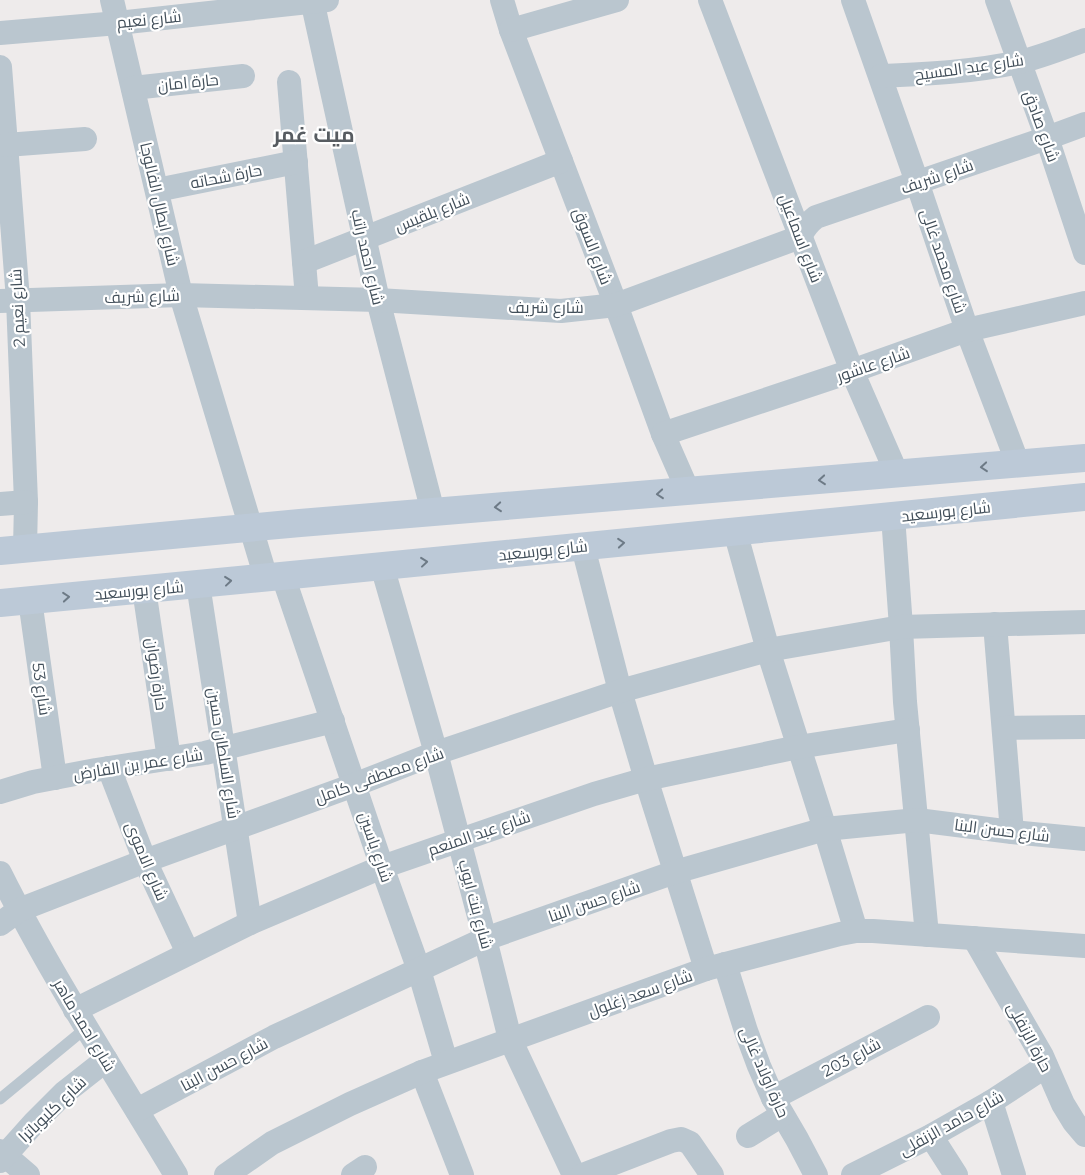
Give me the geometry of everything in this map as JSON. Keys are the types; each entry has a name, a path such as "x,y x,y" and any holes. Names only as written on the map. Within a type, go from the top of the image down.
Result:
{"street":[{"name":"شارع ابطال الفالوجا","path":"112,0 181,295 250,527 274,577"},
{"name":"شارع السوق","path":"502,0 511,30 616,304 663,434 688,491"},
{"path":"511,30 617,0"},
{"name":"شارع اسماعيل","path":"710,0 852,371 897,474"},
{"name":"شارع محمد غالى","path":"853,0 968,330 1018,464"},
{"name":"شارع صادق","path":"997,0 1048,138 1085,253"},
{"name":"شارع نعيم","path":"0,33 118,23 317,1"},
{"name":"شارع احمد راتب","path":"317,1 364,239 433,512"},
{"name":"شارع عبد المسيح","path":"881,76 946,72 1019,62 1085,40"},
{"name":"شارع نعيم 2","path":"0,67 6,146 9,301 26,502 13,550"},
{"name":"حارة امان","path":"133,88 243,76"},
{"path":"289,82 307,298"},
{"name":"شارع شريف","path":"9,301 181,295 378,300 561,311 616,304 800,237 809,222 816,217 1085,124"},
{"path":"6,146 85,139"},
{"name":"شارع بلقيس","path":"304,262 561,161"},
{"name":"حارة شحاته","path":"156,190 296,162"},
{"name":"شارع عاشور","path":"663,434 968,330 1085,302"},
{"path":"13,550 250,527 1085,458"},
{"name":"شارع بورسعيد","path":"0,603 1085,497"},
{"path":"0,504 26,502"},
{"path":"893,516 905,702 927,935"},
{"path":"735,531 768,650 856,931"},
{"name":"حارة اولاد غالى","path":"583,546 620,691 675,872 715,967 746,1031 759,1066 778,1106 816,1175"},
{"name":"شارع بنت ايوب","path":"382,566 436,753 510,1039 574,1175"},
{"name":"شارع ياسين","path":"274,577 333,721 419,970 446,1062"},
{"name":"شارع السلطان حسين","path":"198,584 250,923"},
{"name":"حارة رضوان","path":"144,589 169,759"},
{"name":"شارع 53","path":"30,600 55,778"},
{"name":"شارع مصطفى كامل","path":"7,914 436,753 620,691 768,650 901,628 1085,622"},
{"path":"995,624 1012,832"},
{"name":"شارع عمر بن الفارض","path":"0,792 33,782 206,753 333,721"},
{"path":"1004,728 1085,727"},
{"name":"شارع عبد المنعم","path":"80,1019 188,954 250,923 382,867 459,840 594,794 646,779 798,747 908,730"},
{"name":"شارع الاموى","path":"109,768 145,861 188,954"},
{"name":"شارع حسن البنا","path":"137,1110 274,1037 485,939 675,872 825,829 917,820 1085,839"},
{"name":"شارع احمد ماهر","path":"0,873 7,914 80,1019 176,1175"},
{"name":"شارع سعد زغلول","path":"226,1175 272,1143 350,1104 422,1072 715,967 856,931 1085,946"},
{"name":"حارة الزنفلى","path":"974,938 1042,1056 1063,1104 1074,1122 1085,1134"},
{"name":"شارع 203","path":"748,1136 778,1106 928,1017"},
{"name":"شارع كليوباترا","path":"2,1156 64,1093 106,1060"},
{"name":"شارع حامد الزنفلى","path":"853,1175 931,1136 991,1102 1046,1066"},
{"path":"422,1072 462,1175"},
{"path":"991,1102 1014,1175"},
{"path":"931,1136 956,1175"},
{"path":"583,1175 676,1139 690,1143 712,1175"},
{"path":"2,1156 28,1175"}],"lane":[{"path":"0,1099 80,1019"}],"district":[{"name":"ميت غمر","path":"314,135"}]}
